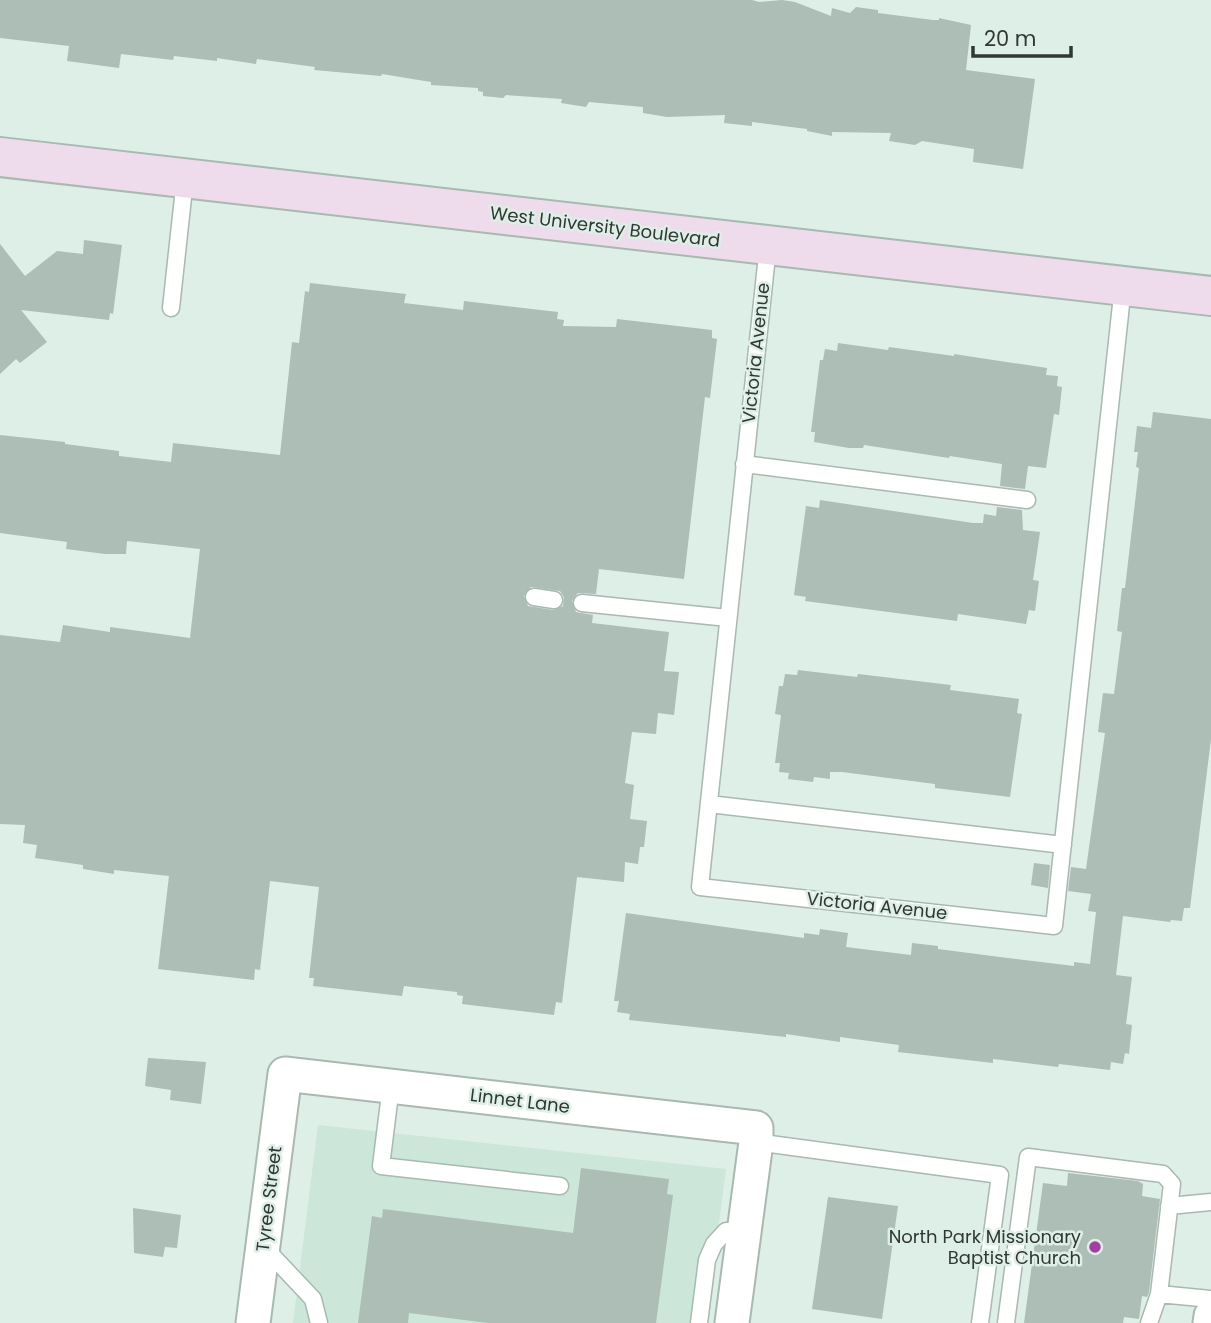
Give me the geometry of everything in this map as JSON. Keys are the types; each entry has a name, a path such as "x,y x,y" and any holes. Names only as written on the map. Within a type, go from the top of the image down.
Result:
{"street":[{"name":"West University Boulevard","path":"0,157 1211,296"},
{"name":"Linnet Lane","path":"285,1074 756,1135"},
{"name":"Tyree Street","path":"253,1323 285,1074"},
{"path":"732,1323 756,1135"},
{"path":"1210,1323 1211,1316"}],"lane":[{"path":"171,308 185,178"},
{"name":"Victoria Avenue","path":"768,246 700,887 1054,926 1123,286"},
{"path":"744,464 1027,500"},
{"path":"534,597 554,600"},
{"path":"582,603 728,618"},
{"path":"709,804 1063,845"},
{"path":"391,1086 381,1166 560,1186"},
{"path":"756,1135 1000,1175 980,1323"},
{"path":"1006,1323 1028,1157 1163,1174 1172,1184 1159,1294 1149,1323"},
{"path":"1169,1206 1211,1202"},
{"path":"699,1323 708,1260 714,1244 726,1231 743,1232"},
{"path":"263,1246 313,1299 319,1323"},
{"path":"1159,1294 1211,1298"}],"shaded area":[{"path":"318,1125 726,1169 706,1323 293,1323"}],"building":[{"path":"0,0 782,0 795,2 831,16 832,8 850,13 856,7 878,10 878,13 933,20 939,18 971,25 966,70 1035,79 1023,169 973,162 974,149 922,141 915,145 889,141 891,133 832,132 832,136 807,129 752,122 752,126 724,123 725,115 667,117 643,113 643,107 589,102 586,107 561,103 562,99 483,96 483,92 478,91 478,88 431,85 431,82 382,74 314,70 315,67 257,59 256,64 217,58 217,61 174,56 173,60 121,54 119,68 67,61 69,46 0,38"},
{"path":"84,240 122,245 113,314 110,313 109,320 21,310 47,342 20,363 16,359 0,374 0,244 25,276 57,251 83,254"},
{"path":"310,283 406,294 404,303 463,310 464,301 558,312 557,319 564,320 563,326 616,327 617,319 712,330 712,338 717,339 710,398 705,397 684,579 599,569 596,594 578,593 572,601 576,612 593,615 592,623 669,632 664,671 679,672 674,715 658,713 656,734 632,732 625,783 634,785 630,819 647,821 644,847 640,847 638,864 625,862 624,882 577,877 562,1003 556,1002 554,1015 462,1004 463,996 457,995 457,992 404,986 402,996 313,986 314,978 309,978 319,887 270,881 260,970 255,969 254,980 158,969 169,876 114,870 114,874 83,869 83,865 35,858 37,845 23,843 25,825 0,824 0,635 60,642 63,625 110,632 110,627 190,638 200,549 127,541 126,554 105,554 66,549 67,542 0,533 0,435 65,442 119,451 119,456 171,462 173,443 280,455 292,342 299,343 305,291 309,292","holes":["531,587 560,591 564,597 563,606 553,610 528,606 524,596"]},
{"path":"838,343 888,350 889,347 954,354 1047,368 1046,375 1058,376 1057,386 1062,387 1059,415 1054,414 1046,468 1028,466 1025,489 1000,486 1002,464 864,445 863,448 849,448 814,442 815,432 811,432 820,360 823,360 825,349 837,351"},
{"path":"1153,412 1211,419 1211,739 1190,908 1184,908 1182,921 1123,916 1116,975 1132,977 1126,1024 1132,1025 1129,1054 1125,1053 1123,1064 1111,1062 1110,1070 993,1059 993,1063 898,1052 899,1045 840,1037 840,1042 786,1034 786,1037 629,1020 630,1014 617,1012 619,1001 614,1001 626,913 804,938 804,933 819,935 820,929 848,933 846,947 911,955 912,943 938,946 938,949 1074,966 1074,962 1090,964 1096,912 1088,911 1091,894 1068,891 1071,867 1086,869 1105,733 1098,732 1103,693 1114,694 1122,632 1117,631 1122,588 1125,588 1139,468 1136,467 1138,452 1134,452 1137,426 1151,428"},
{"path":"820,500 973,523 983,523 984,514 996,516 997,507 1022,510 1023,530 1040,532 1033,580 1039,581 1035,611 1029,610 1026,624 958,614 957,621 805,601 806,597 794,595 806,506 819,508"},
{"path":"798,670 951,685 950,690 1019,699 1017,713 1022,714 1010,797 935,788 935,784 842,772 830,772 830,779 814,777 813,782 788,779 789,773 779,772 780,763 775,763 781,715 775,714 779,686 783,686 785,674 797,675"},
{"path":"1034,863 1050,865 1048,888 1031,885"},
{"path":"148,1058 206,1062 201,1104 170,1100 171,1090 145,1086"},
{"path":"581,1168 669,1179 667,1194 673,1195 656,1323 488,1323 409,1313 408,1323 358,1323 372,1216 382,1218 383,1209 573,1233"},
{"name":"North Park Missionary Baptist Church","path":"1068,1173 1138,1181 1143,1184 1142,1196 1160,1199 1149,1292 1147,1297 1142,1296 1139,1319 1124,1317 1123,1323 1024,1323 1043,1183 1067,1186"},
{"path":"828,1197 898,1206 882,1319 812,1309"},
{"path":"133,1208 181,1215 177,1248 165,1247 163,1257 134,1253"}],"place":[{"name":"North Park Missionary Baptist Church","path":"1095,1247"}]}
